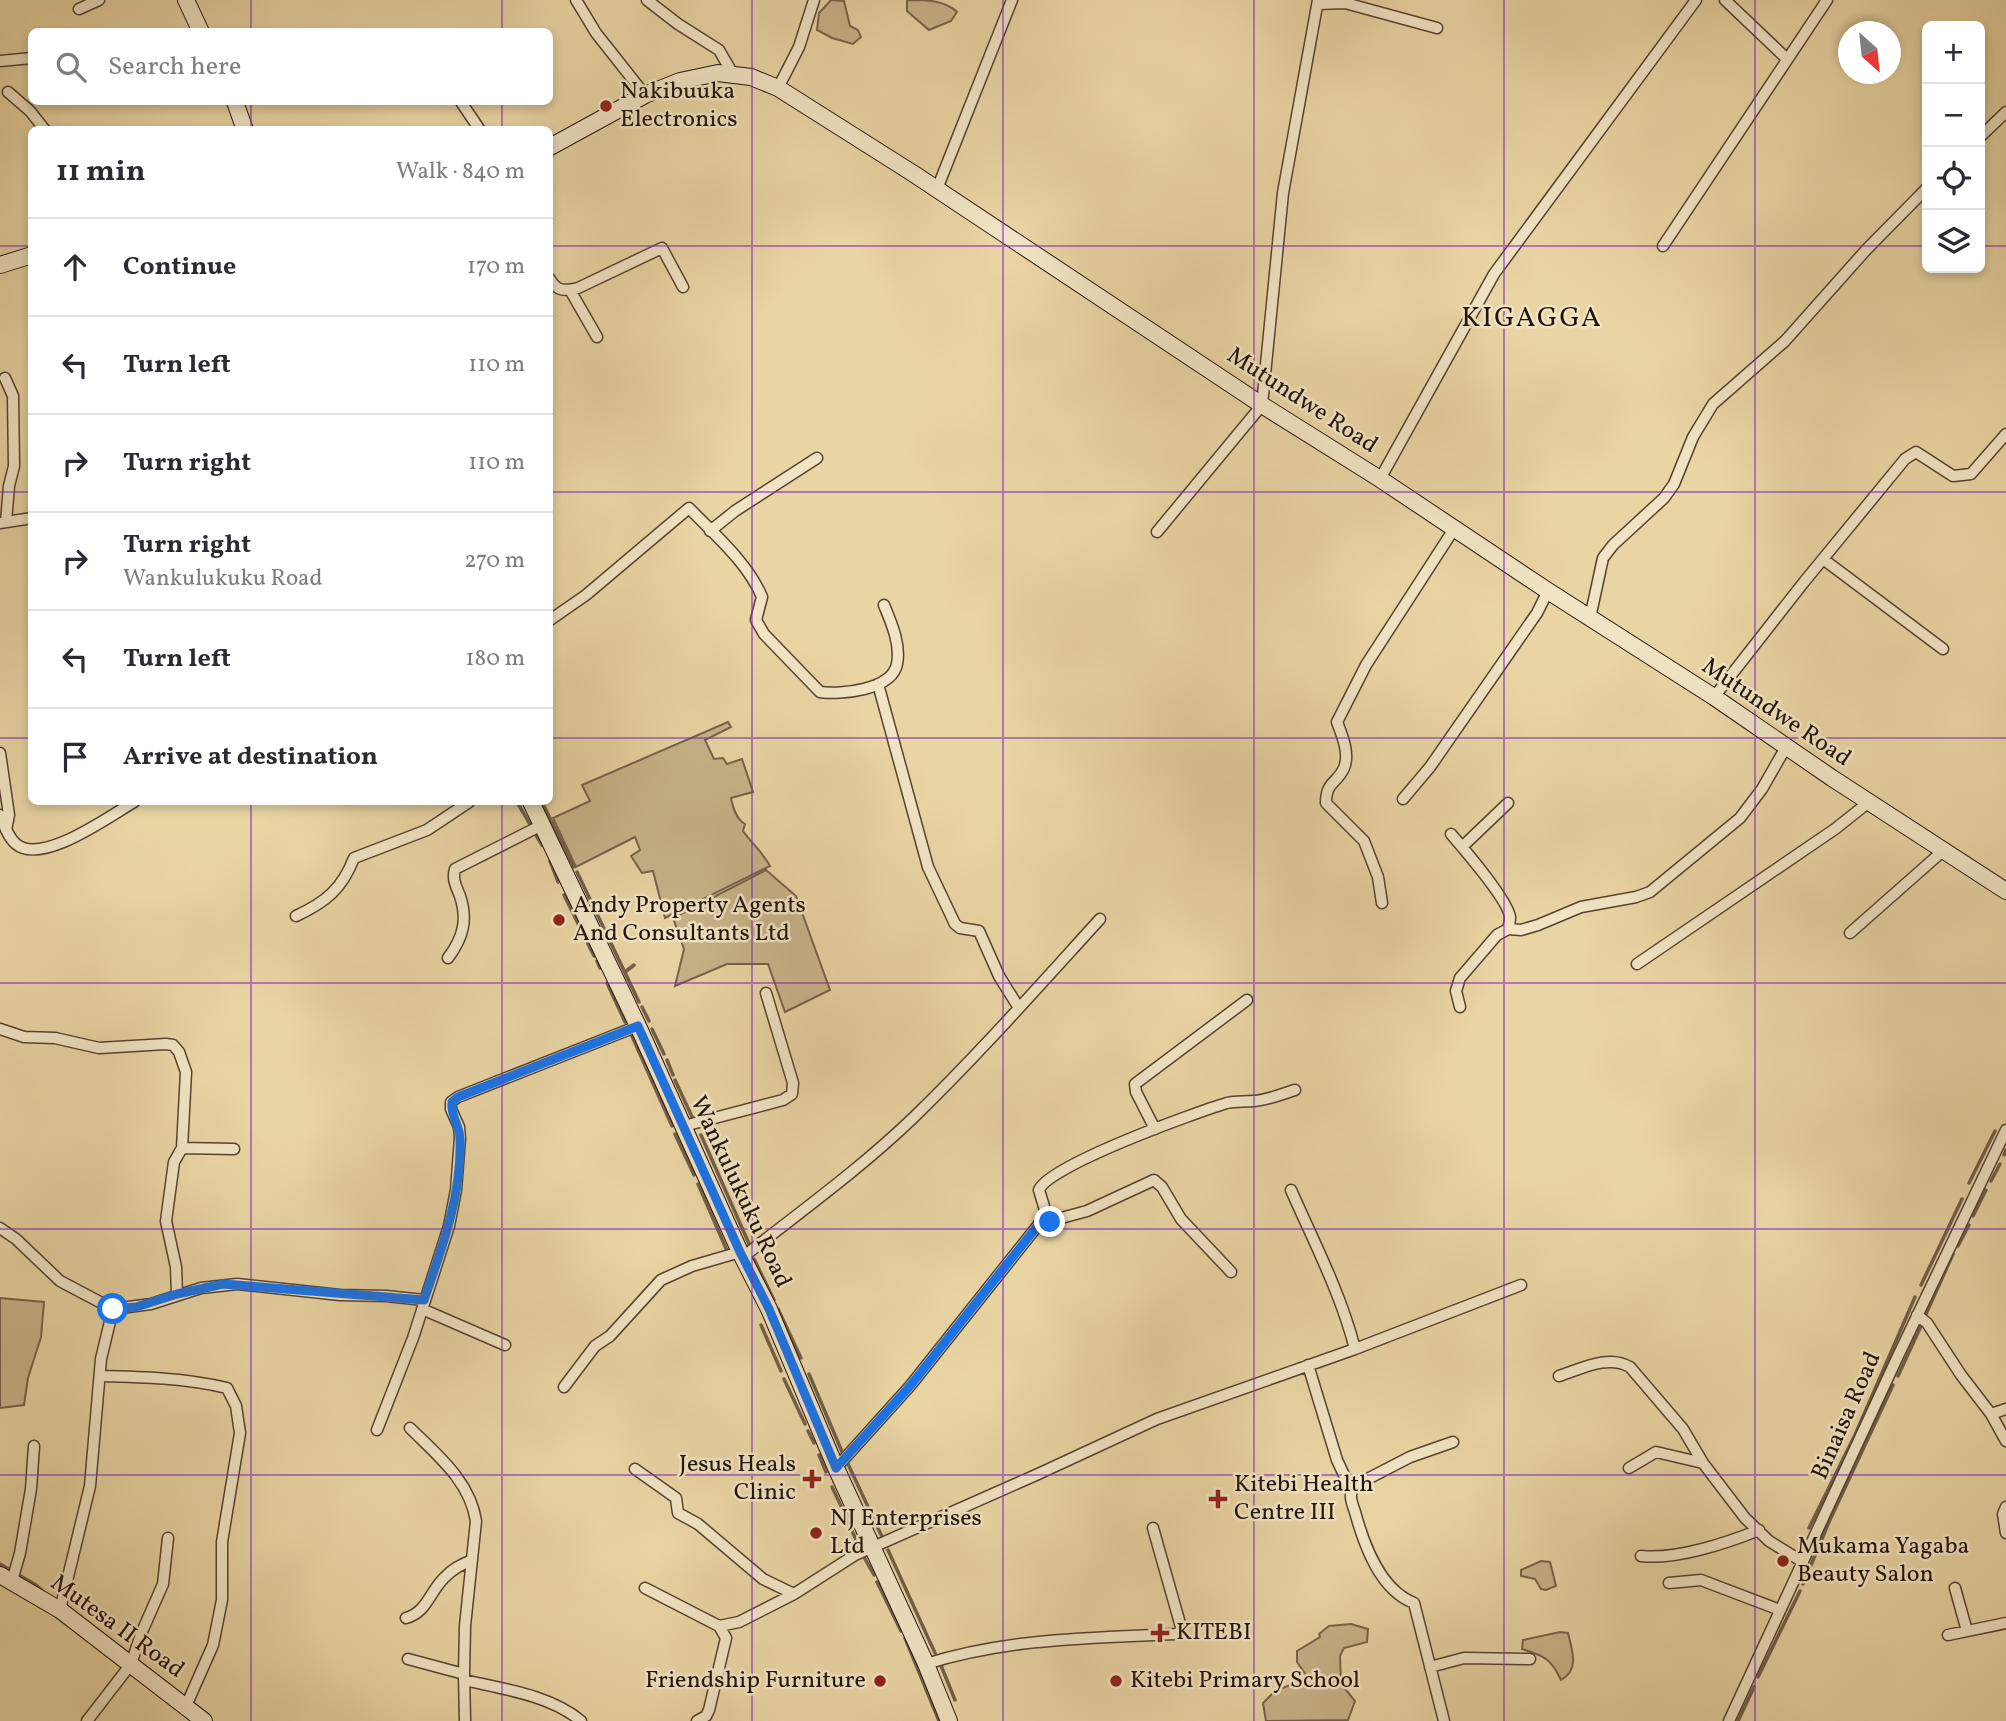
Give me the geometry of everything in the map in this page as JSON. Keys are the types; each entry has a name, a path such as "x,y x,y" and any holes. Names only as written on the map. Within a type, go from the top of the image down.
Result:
{"main road":[{"path":"186,0 199,28"},
{"name":"Mutundwe Road","path":"553,145 645,95 692,78 718,73 751,77 778,88 1714,697 2006,891"},
{"path":"235,105 244,126"},
{"path":"0,265 28,256"},
{"name":"Wankulukuku Road","path":"532,805 769,1309 836,1468 926,1664 949,1721"},
{"name":"Mutesa II Road","path":"6,1578 60,1609 204,1721"}],"street":[{"path":"79,9 99,0"},
{"path":"576,0 596,33 645,95"},
{"path":"647,0 719,50 734,75"},
{"path":"778,88 799,47 814,0"},
{"path":"937,189 1012,0"},
{"path":"1380,479 1494,274 1696,0"},
{"path":"1725,0 1787,59"},
{"path":"1663,246 1827,0"},
{"path":"1157,532 1262,405 1283,192 1318,2 1347,2 1437,28"},
{"path":"0,61 28,58"},
{"path":"8,92 30,111 42,126"},
{"path":"463,105 477,126"},
{"path":"1985,132 2006,112"},
{"path":"1590,618 1603,558 1613,545 1664,498 1674,484 1693,437 1713,404 1785,341 1866,250 1922,193"},
{"path":"553,283 558,289 570,290 662,248 683,287"},
{"path":"570,290 597,337"},
{"path":"5,378 13,396 14,466 3,522 28,519"},
{"path":"1714,697 1905,459 1916,452 1953,476 1971,474 2006,434"},
{"path":"710,531 735,511 817,458"},
{"path":"553,618 586,595 689,508 733,555 759,592 761,603 756,617 764,634 816,689 824,693 844,693 878,684 888,678 897,664 893,629 884,605"},
{"path":"1382,903 1378,877 1364,841 1325,803 1326,791 1344,768 1346,756 1337,722 1366,665 1454,529"},
{"path":"1823,559 1943,649"},
{"path":"1403,799 1430,767 1537,613 1548,591"},
{"path":"878,684 928,867 952,920 960,928 979,931 999,976 1019,1008"},
{"path":"1460,1007 1455,991 1460,978 1497,935 1508,929 1521,930 1581,907 1650,892 1740,818 1762,789 1786,747"},
{"path":"0,753 9,815 6,830"},
{"path":"1637,964 1835,829 1869,802"},
{"path":"1462,847 1508,803"},
{"path":"0,816 17,845 24,848 49,847 71,839 129,805"},
{"path":"296,916 336,891 347,876 354,858 427,830 464,805"},
{"path":"448,958 460,941 464,922 461,900 453,879 455,869 542,825"},
{"path":"1451,834 1507,907 1511,917 1508,929"},
{"path":"1850,933 1944,850"},
{"path":"564,1387 595,1346 610,1336 661,1280 692,1266 742,1255 799,1216 911,1120 1100,919"},
{"path":"684,1126 783,1100 792,1094 793,1083 766,993"},
{"path":"1155,1129 1136,1092 1135,1084 1247,1000"},
{"path":"377,1430 399,1377 449,1226 456,1189 460,1138 459,1127 451,1108 452,1102 458,1097 563,1054 638,1026"},
{"path":"0,1030 24,1037 55,1038 99,1048 173,1045 184,1062 186,1072 182,1148 174,1162 166,1221 176,1267 177,1294"},
{"path":"836,1468 910,1386 1039,1224 1046,1213 1039,1190 1044,1181 1087,1158 1155,1129 1234,1101 1260,1100 1295,1090"},
{"name":"Binaisa Road","path":"1729,1721 2006,1130"},
{"path":"182,1148 234,1149"},
{"path":"1039,1224 1087,1210 1154,1181 1162,1187 1181,1219 1231,1272"},
{"path":"1291,1190 1330,1277 1355,1349"},
{"path":"0,1228 16,1239 60,1281 113,1309 136,1307 201,1288 237,1284 340,1295 386,1296 423,1304 505,1345"},
{"path":"719,1626 739,1622 794,1594 855,1555 1157,1419 1355,1349 1521,1284"},
{"path":"60,1609 90,1486 100,1376 106,1333 113,1309"},
{"path":"1917,1315 1927,1324 1991,1414 2006,1441"},
{"path":"1559,1376 1596,1363 1622,1362 1638,1376 1683,1429 1703,1463 1745,1518 1769,1541 1803,1562"},
{"path":"1308,1365 1337,1460 1351,1490 1350,1496 1361,1536 1383,1576 1396,1592 1414,1604 1444,1721"},
{"path":"100,1376 162,1377 210,1384 227,1388 236,1406 240,1433 222,1542 222,1600 212,1645 186,1706"},
{"path":"1991,1414 2006,1409"},
{"path":"410,1427 461,1481 474,1509 476,1521 465,1626 464,1721"},
{"path":"1351,1490 1383,1469 1453,1442"},
{"path":"6,1578 20,1553 32,1489 34,1446"},
{"path":"1629,1468 1656,1452 1703,1463"},
{"path":"635,1469 676,1498 678,1513 698,1524 763,1579 794,1594"},
{"path":"2006,1507 2003,1514 2006,1533"},
{"path":"926,1664 1020,1643 1059,1638 1180,1632 1181,1627 1153,1528"},
{"path":"1641,1556 1659,1557 1728,1543 1759,1530"},
{"path":"87,1721 131,1664 163,1584 168,1538"},
{"path":"405,1618 417,1615 434,1589 456,1567 472,1560"},
{"path":"1669,1583 1701,1580 1780,1610"},
{"path":"645,1588 719,1626 726,1638 709,1710 706,1716 697,1721"},
{"path":"1955,1588 1967,1631"},
{"path":"1948,1635 2006,1623"},
{"path":"1430,1667 1464,1658 1530,1660"},
{"path":"408,1659 541,1700 561,1708 581,1721"}],"shaded area":[{"path":"831,0 844,1 850,26 858,30 861,37 853,44 817,30 819,13"},
{"path":"907,0 941,3 957,12 951,21 929,30 907,11"},
{"path":"728,722 731,727 705,740 714,759 723,758 727,764 742,759 753,792 731,798 733,806 737,816 745,824 743,831 770,866 665,918 653,871 642,873 631,856 640,850 635,837 576,867 553,818 590,801 582,785"},
{"path":"766,870 796,896 830,990 785,1012 768,964 727,964 675,986 684,949 673,918"},
{"path":"0,1298 44,1302 41,1337 28,1378 24,1405 0,1408"},
{"path":"1541,1561 1550,1562 1556,1586 1546,1590 1541,1589 1535,1579 1521,1576 1521,1570"},
{"path":"1351,1624 1368,1629 1367,1642 1344,1648 1340,1656 1341,1684 1355,1701 1348,1720 1266,1721 1263,1703 1275,1691 1308,1678 1297,1662 1297,1651 1320,1637 1319,1634 1329,1626"},
{"path":"1560,1632 1568,1633 1573,1659 1571,1671 1561,1680 1546,1659 1522,1649 1523,1640"}],"waterway":[{"path":"519,805 531,826"},
{"path":"543,805 574,867"},
{"path":"536,835 542,845"},
{"path":"550,861 558,882"},
{"path":"577,872 639,1002"},
{"path":"564,895 594,956"},
{"path":"597,961 600,968"},
{"path":"625,972 634,965"},
{"path":"607,983 625,1022"},
{"path":"642,1007 649,1021"},
{"path":"652,1029 664,1054"},
{"path":"631,1034 672,1126"},
{"path":"667,1060 673,1075"},
{"path":"675,1080 693,1119"},
{"path":"1969,1183 1995,1131"},
{"path":"675,1134 694,1175"},
{"path":"701,1135 750,1246"},
{"path":"2004,1155 2006,1150"},
{"path":"1991,1181 2000,1164"},
{"path":"698,1184 728,1253"},
{"path":"1973,1216 1986,1190"},
{"path":"1921,1285 1962,1199"},
{"path":"1958,1246 1969,1225"},
{"path":"1926,1314 1953,1254"},
{"path":"754,1259 774,1300"},
{"path":"1809,1528 1855,1435 1915,1297"},
{"path":"778,1309 801,1358"},
{"path":"761,1325 781,1371"},
{"path":"1898,1376 1921,1326"},
{"path":"809,1374 843,1454"},
{"path":"784,1379 805,1424"},
{"path":"1803,1584 1893,1385"},
{"path":"808,1431 814,1443"},
{"path":"819,1455 826,1472"},
{"path":"848,1464 884,1541"},
{"path":"832,1487 843,1510"},
{"path":"846,1518 859,1546"},
{"path":"888,1550 935,1653"},
{"path":"864,1557 874,1575"},
{"path":"0,1564 45,1593"},
{"path":"877,1582 901,1631"},
{"path":"1758,1677 1800,1591"},
{"path":"905,1638 939,1721"},
{"path":"940,1663 955,1700"},
{"path":"1738,1721 1754,1687"}],"place":[{"name":"Nakibuuka Electronics","path":"606,106"},
{"name":"Andy Property Agents And Consultants Ltd","path":"559,920"},
{"name":"Jesus Heals Clinic","path":"812,1479"},
{"name":"Kitebi Health Centre III","path":"1218,1499"},
{"name":"NJ Enterprises Ltd","path":"816,1533"},
{"name":"Mukama Yagaba Beauty Salon","path":"1783,1561"},
{"name":"KITEBI","path":"1160,1633"},
{"name":"Friendship Furniture","path":"880,1681"},
{"name":"Kitebi Primary School","path":"1116,1681"}],"district":[{"name":"KIGAGGA","path":"1532,318"}],"route":[{"path":"113,1309 151,1304 177,1294 223,1284 424,1300 449,1226 456,1189 460,1138 459,1127 451,1108 452,1102 458,1097 563,1054 638,1026 740,1252 769,1309 836,1468 910,1386 1039,1224 1050,1222"}]}
